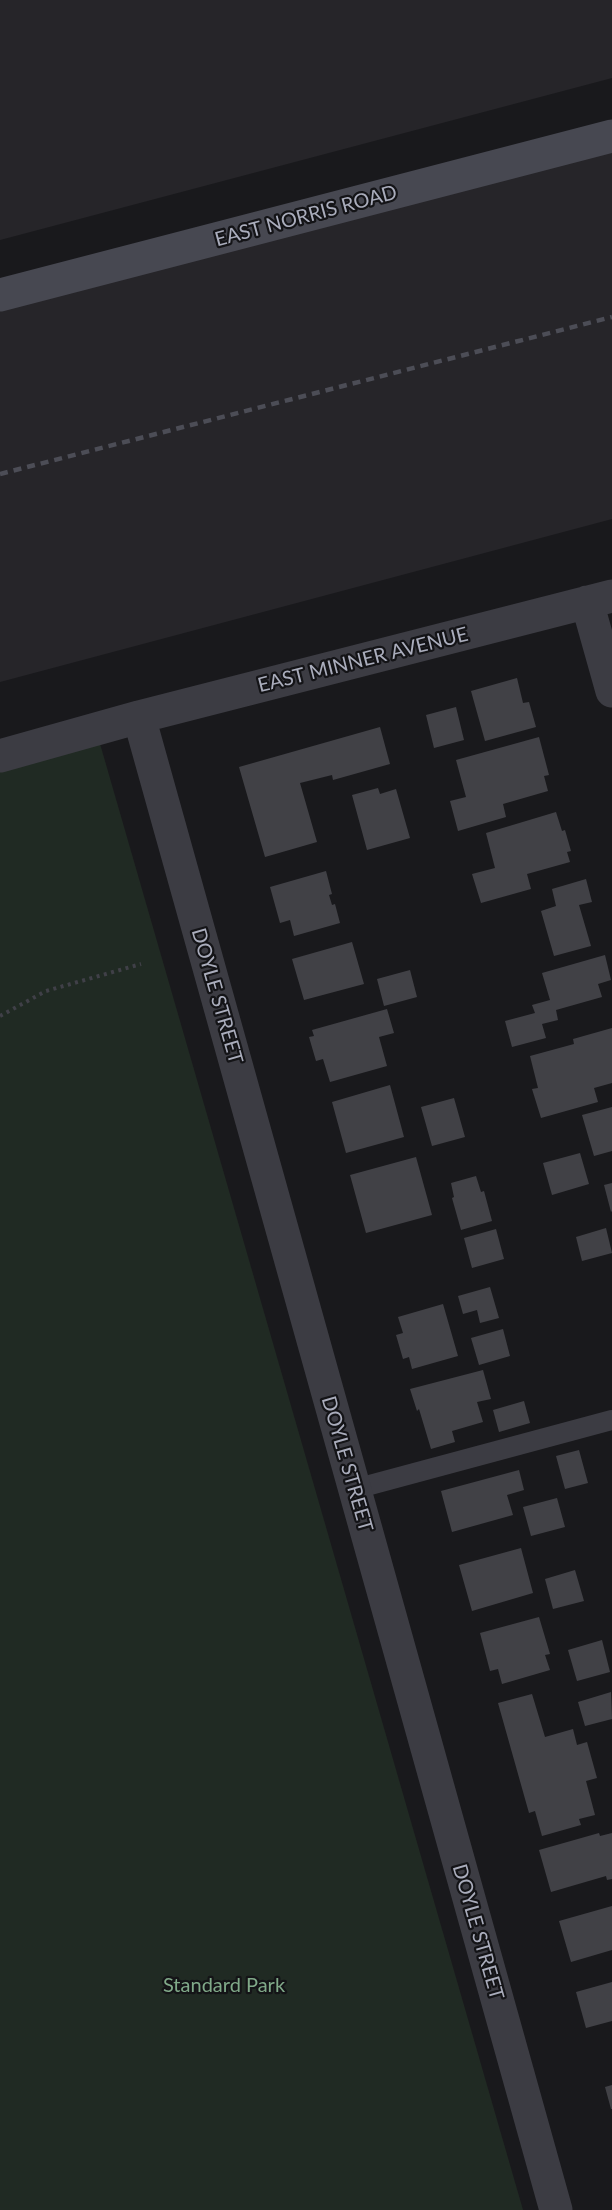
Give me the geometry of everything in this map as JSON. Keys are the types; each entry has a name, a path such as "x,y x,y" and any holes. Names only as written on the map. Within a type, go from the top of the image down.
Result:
{"street":[{"name":"EAST NORRIS ROAD","path":"0,295 612,136"},
{"path":"599,599 612,691"},
{"name":"EAST MINNER AVENUE","path":"0,756 139,717 599,599"},
{"name":"DOYLE STREET","path":"139,717 556,2210"}],"lane":[{"path":"355,1489 612,1420"}],"path":[{"path":"0,1017 46,991 141,964"}],"shaded area":[{"path":"0,0 612,0 612,78 0,240"},
{"path":"612,146 612,519 0,682 0,311"}],"green space":[{"name":"Standard Park","path":"94,723 523,2210 0,2210 0,751"}],"building":[{"path":"517,678 523,703 529,702 536,727 485,741 471,691"},
{"path":"456,707 464,740 434,748 426,715"},
{"path":"380,727 390,764 333,780 332,775 300,783 317,842 265,857 239,767"},
{"path":"539,737 549,775 544,776 548,791 503,804 506,817 458,831 450,801 466,797 456,760"},
{"path":"378,788 380,794 396,789 410,838 367,850 352,795"},
{"path":"556,812 562,831 565,830 571,851 567,852 570,862 527,874 531,889 481,903 472,874 495,868 486,833"},
{"path":"326,871 332,894 329,895 332,905 335,904 340,923 294,936 290,920 280,923 270,887"},
{"path":"586,879 592,902 579,905 591,946 554,956 541,911 556,906 552,889"},
{"path":"352,942 364,984 304,1000 292,959"},
{"path":"605,955 611,980 598,984 602,997 556,1010 558,1020 542,1024 546,1038 512,1047 505,1021 535,1013 532,1005 550,1000 542,973"},
{"path":"410,970 417,997 384,1006 377,979"},
{"path":"387,1009 394,1033 379,1037 387,1066 330,1082 323,1059 316,1061 309,1037 314,1036 312,1030"},
{"path":"612,1028 612,1083 594,1088 598,1102 541,1118 532,1089 538,1088 530,1056 574,1044 573,1039"},
{"path":"390,1085 404,1137 346,1153 332,1102"},
{"path":"454,1098 465,1137 432,1146 421,1107"},
{"path":"612,1107 612,1151 594,1156 582,1115"},
{"path":"580,1153 589,1184 552,1195 543,1163"},
{"path":"416,1157 432,1215 366,1233 350,1175"},
{"path":"476,1176 481,1192 484,1191 492,1221 461,1230 452,1198 454,1197 451,1183"},
{"path":"612,1183 612,1211 611,1212 604,1185"},
{"path":"606,1228 612,1253 582,1261 576,1237"},
{"path":"496,1229 504,1259 472,1268 464,1238"},
{"path":"490,1287 499,1318 480,1323 477,1310 463,1314 458,1296"},
{"path":"443,1304 458,1356 412,1369 409,1357 403,1359 396,1335 403,1333 398,1317"},
{"path":"503,1329 510,1356 479,1365 471,1338"},
{"path":"483,1370 491,1399 477,1402 483,1422 452,1431 455,1442 431,1449 419,1409 417,1411 410,1389"},
{"path":"524,1401 530,1423 499,1432 493,1410"},
{"path":"579,1450 588,1483 565,1489 556,1456"},
{"path":"519,1470 524,1490 507,1495 513,1515 452,1532 441,1491"},
{"path":"557,1498 565,1527 531,1536 523,1507"},
{"path":"521,1548 533,1593 472,1611 459,1565"},
{"path":"575,1570 584,1601 553,1609 545,1579"},
{"path":"539,1617 550,1654 545,1655 550,1670 502,1684 498,1669 490,1671 480,1633"},
{"path":"602,1640 610,1672 577,1681 568,1650"},
{"path":"611,1692 612,1719 585,1726 578,1702"},
{"path":"532,1694 545,1737 573,1729 577,1745 587,1742 597,1778 586,1781 595,1815 579,1819 581,1825 542,1836 535,1811 529,1813 498,1703"},
{"path":"599,1833 600,1836 612,1833 612,1879 607,1880 606,1876 551,1892 539,1850"},
{"path":"612,1906 612,1950 571,1962 559,1921"},
{"path":"612,1982 612,2021 586,2028 576,1992"},
{"path":"612,2085 612,2109 611,2109 605,2087"}],"railway":[{"path":"0,474 612,317"}]}
